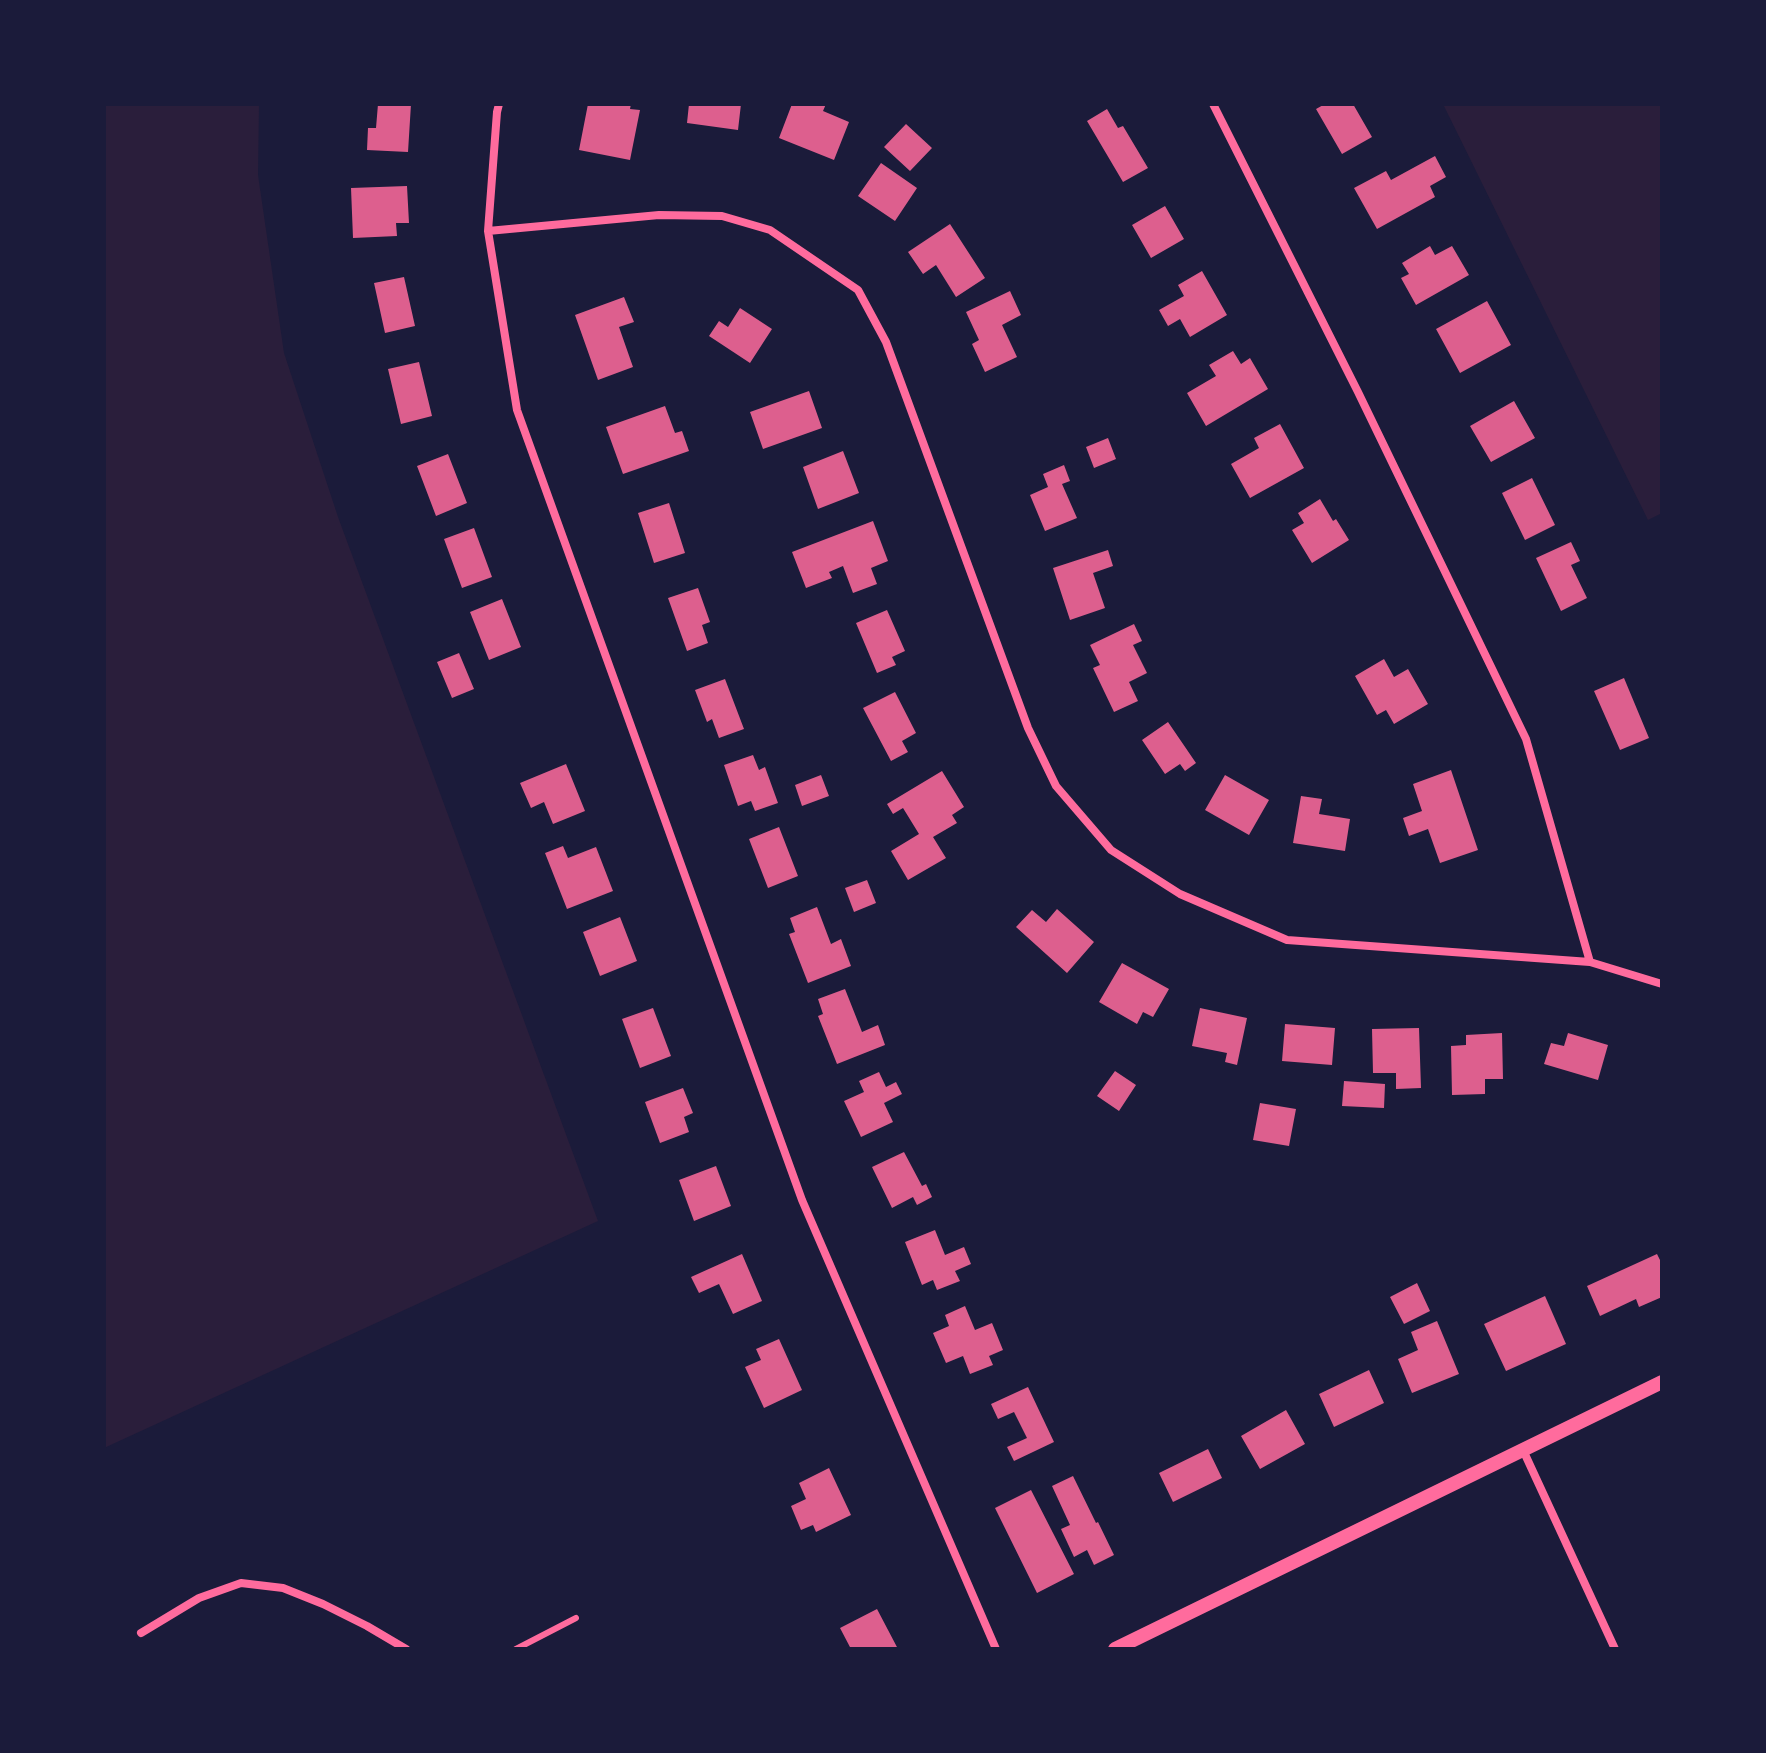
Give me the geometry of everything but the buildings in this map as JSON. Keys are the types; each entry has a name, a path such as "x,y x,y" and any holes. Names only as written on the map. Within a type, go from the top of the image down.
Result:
{"street":[{"path":"499,104 488,231 517,410 802,1200 996,1649"},
{"path":"1213,104 1358,392 1526,739 1590,962"},
{"path":"488,231 659,215 722,216 770,230 858,290 886,342 1028,728 1056,786 1111,850 1180,894 1287,940 1590,962 1662,984"},
{"path":"1124,1647 1662,1382"},
{"path":"1523,1450 1615,1649"},
{"path":"141,1633 199,1598 241,1583 283,1588 356,1620 406,1649"}],"lane":[{"path":"516,1649 576,1618"}],"shaded area":[{"path":"104,104 259,104 258,175 284,353 338,517 598,1221 104,1448"},
{"path":"1443,104 1662,104 1662,513 1648,520"}]}
